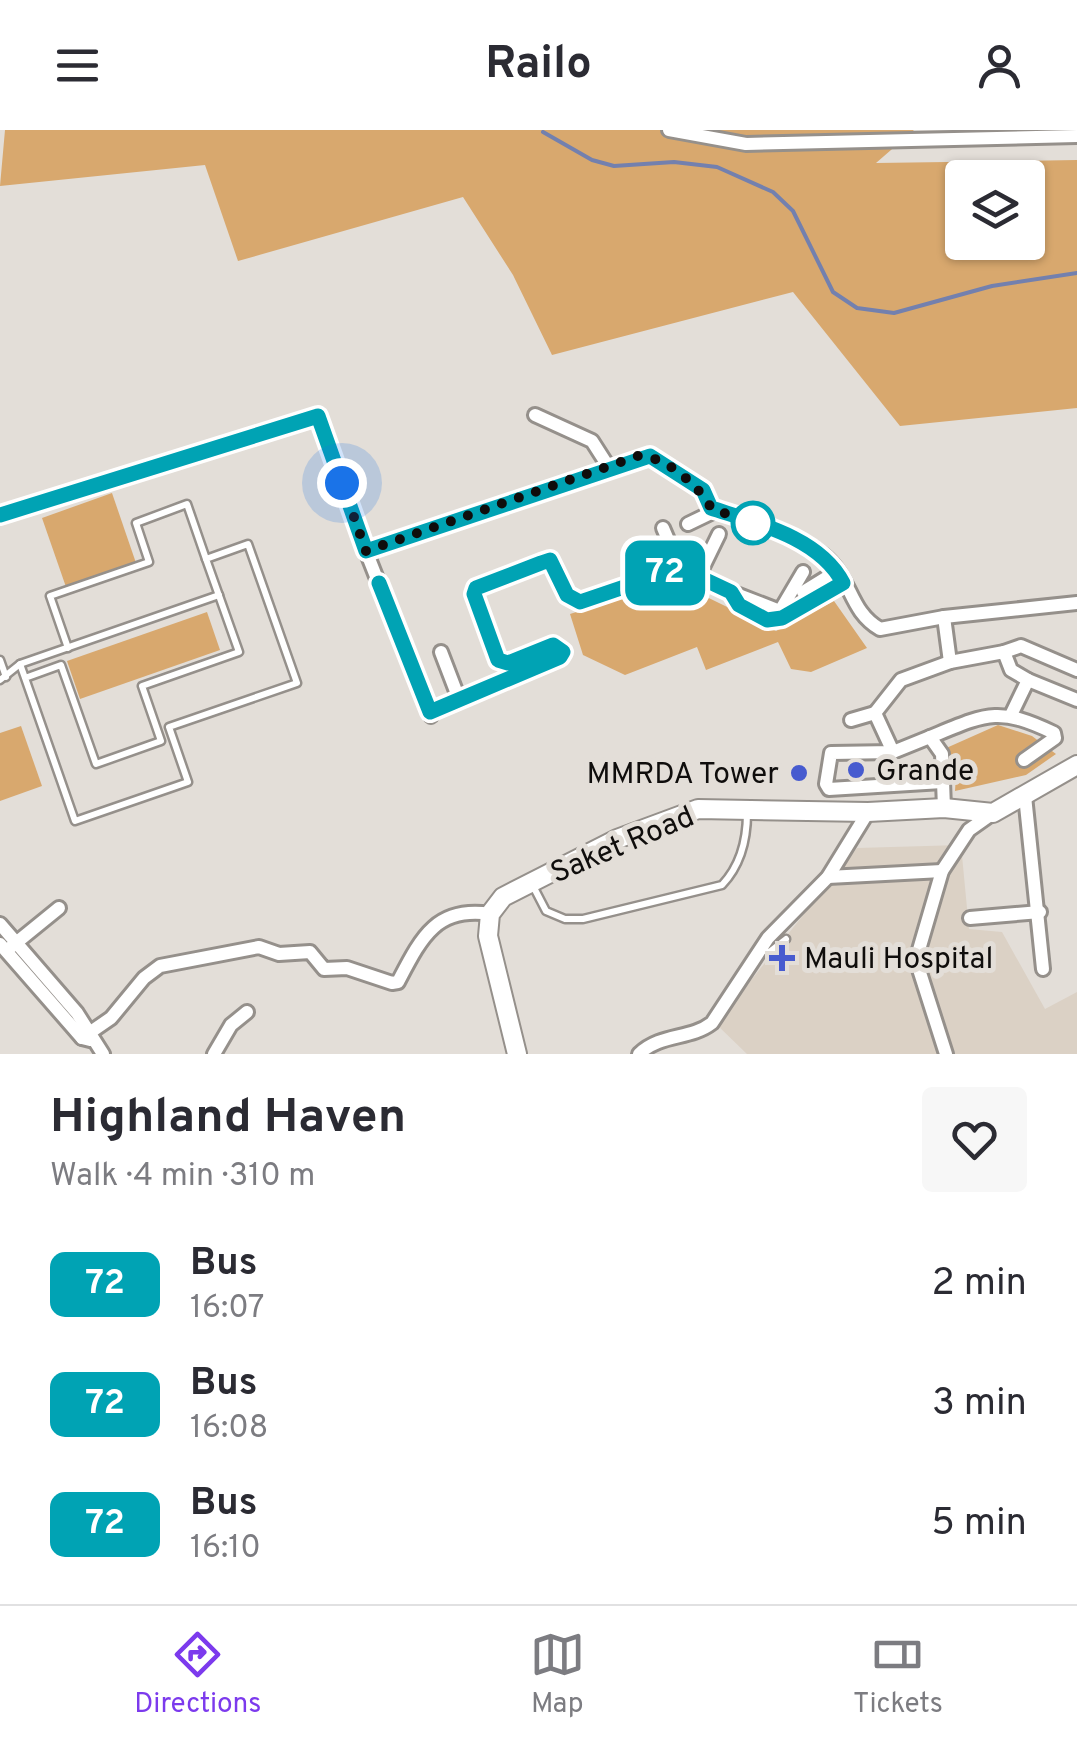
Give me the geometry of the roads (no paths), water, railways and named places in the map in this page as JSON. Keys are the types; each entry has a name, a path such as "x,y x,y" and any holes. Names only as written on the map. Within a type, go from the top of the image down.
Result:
{"main road":[{"path":"993,812 1077,765"},
{"name":"Saket Road","path":"490,914 503,897 617,839 698,809 868,812 944,808 993,812"},
{"path":"490,914 488,936 516,1054"}],"street":[{"path":"670,130 763,144 1077,136"},
{"path":"536,415 592,441 608,466"},
{"path":"0,515 318,416 431,715 563,652 553,645 508,663 498,660 474,594 476,588 550,560 567,595 580,602 680,568 731,592 784,610 803,572"},
{"path":"366,551 608,466 650,456 703,490 709,506 814,549 840,577 864,620 880,630 944,618 1077,603"},
{"path":"688,524 717,510"},
{"path":"664,528 680,568"},
{"path":"699,575 719,534"},
{"path":"731,592 739,605 767,620 782,618 840,577"},
{"path":"803,592 840,577"},
{"path":"944,618 950,662"},
{"path":"851,720 875,713 901,680 950,662 1021,646 1077,670"},
{"path":"441,652 458,699"},
{"path":"1004,652 1011,670 1077,700"},
{"path":"1012,713 1028,680"},
{"path":"875,713 892,752"},
{"path":"942,782 829,789 826,784 831,753 892,752 966,722 1012,713 1054,733 1055,738 1024,760"},
{"path":"930,737 942,754 944,808"},
{"path":"1026,796 1044,969"},
{"path":"640,1054 654,1042 699,1033 712,1023 766,950 828,878 868,812"},
{"path":"946,1054 916,960 942,871 969,830 993,812"},
{"path":"828,878 942,871"},
{"path":"7,946 59,908"},
{"path":"88,1036 111,1018 144,978 160,966 259,948 279,954 310,952 324,969 347,968 392,984 398,982 420,940 445,919 463,910 490,914"},
{"path":"970,918 1040,912"},
{"path":"0,924 7,946 103,1054"},
{"path":"214,1054 231,1026 247,1012"}],"lane":[{"path":"24,678 61,665 96,764 161,741 142,686 239,652 187,504 136,522 150,562 50,596 68,648"},
{"path":"20,664 75,822 188,782 169,727 296,683 248,544 206,559"},
{"path":"3,679 20,664 219,595"},
{"path":"0,660 3,679"},
{"path":"532,882 546,911 565,919 636,909 722,886 733,874 743,848 746,807"},
{"path":"766,950 786,939"}],"waterway":[{"path":"543,132 592,160 614,166 674,162 717,167 773,192 793,211 833,292 857,308 894,313 992,286 1077,273"}],"place":[{"name":"Grande","path":"856,770"},
{"name":"MMRDA Tower","path":"799,773"},
{"name":"Mauli Hospital","path":"782,958"}]}
